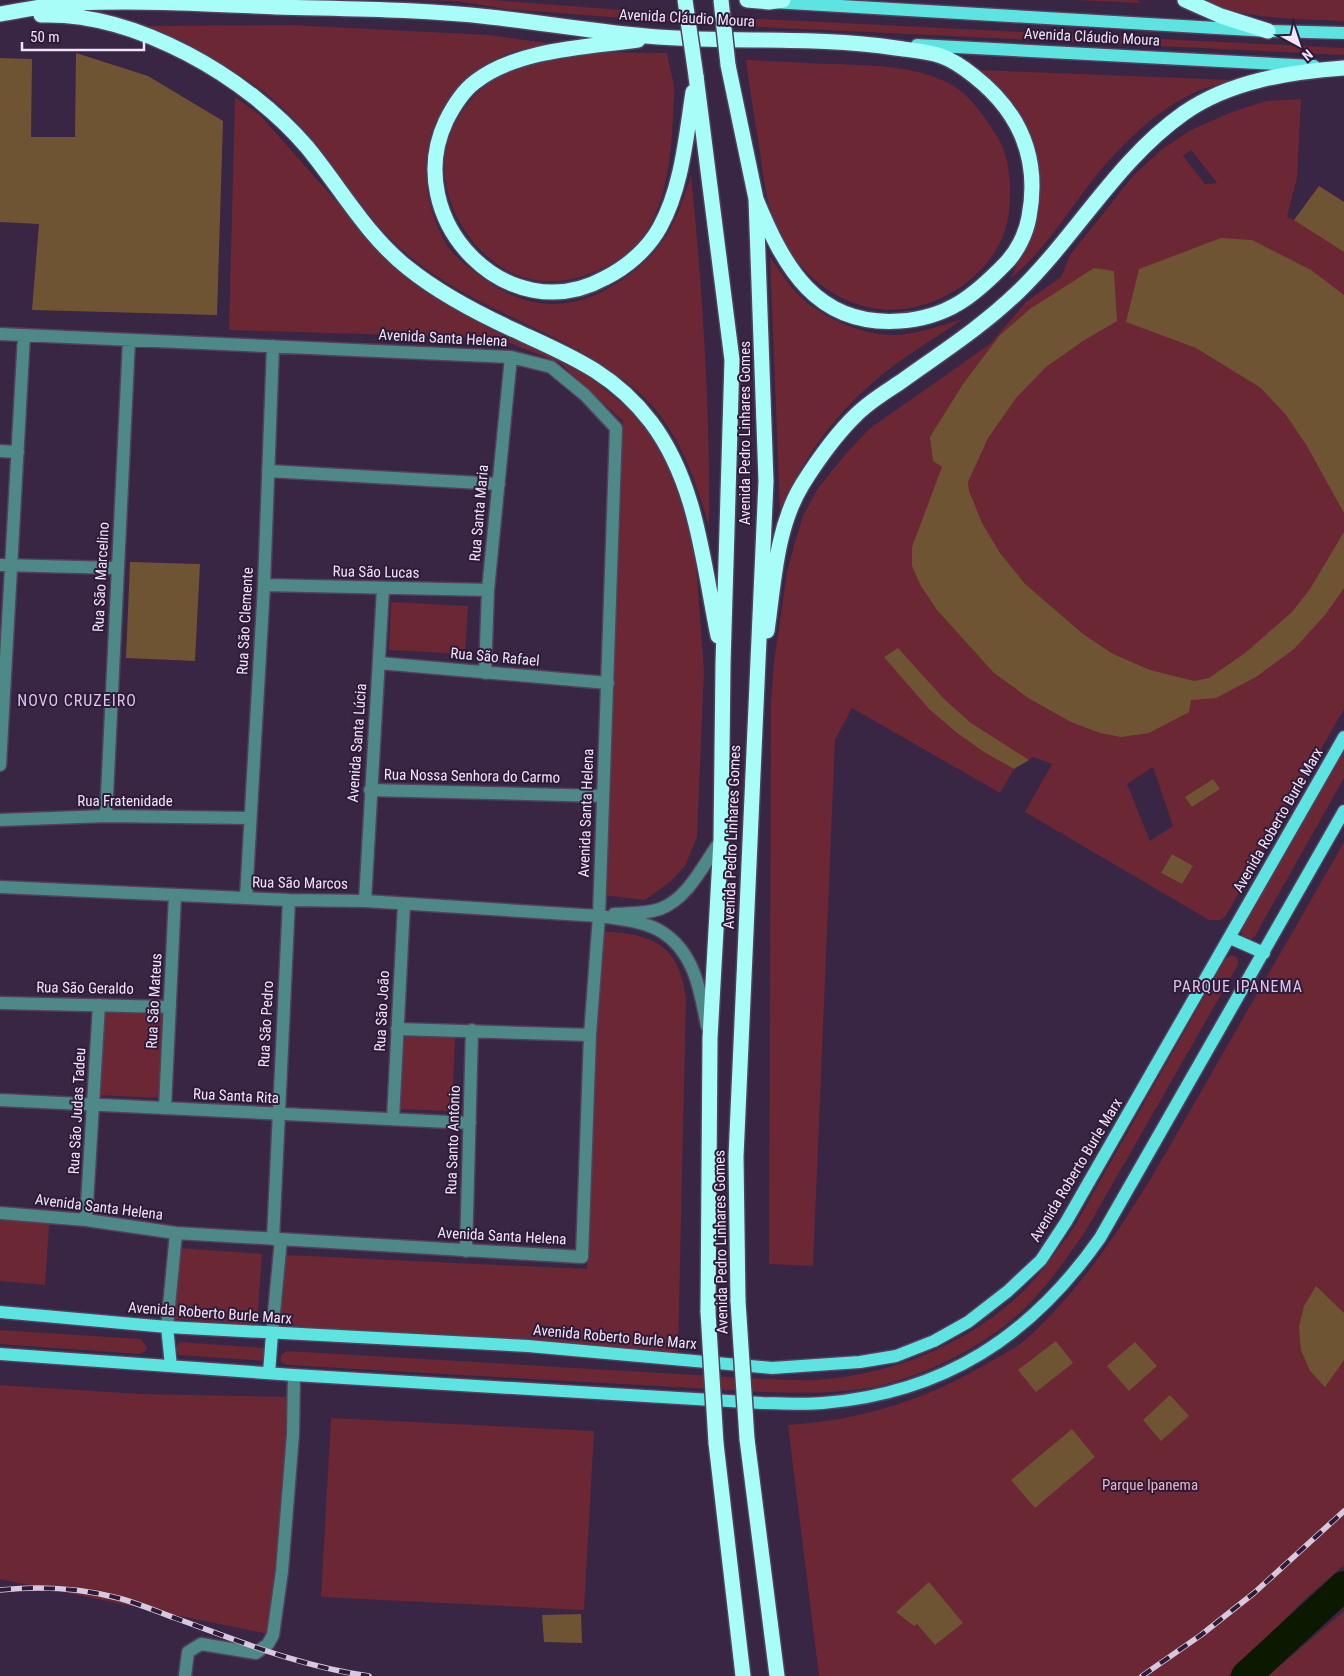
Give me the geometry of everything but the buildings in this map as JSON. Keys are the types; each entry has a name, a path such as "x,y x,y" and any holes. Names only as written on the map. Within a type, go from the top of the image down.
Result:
{"highway":[{"name":"Avenida Pedro Linhares Gomes","path":"685,0 732,360 723,664 721,840 710,1038 708,1312 716,1444 743,1676"},
{"name":"Avenida Pedro Linhares Gomes","path":"721,0 728,65 756,199 766,481 736,1157 738,1301 747,1439 777,1676"},
{"name":"Avenida Cláudio Moura","path":"747,0 776,1"},
{"path":"1185,0 1221,16 1268,31"},
{"name":"Avenida Cláudio Moura","path":"0,16 72,3 127,2 436,12 658,37 857,42"},
{"path":"0,16 57,15 98,21 168,45 214,69 252,94 288,126 381,242 407,267 472,309 589,365 624,394 650,421 666,445 690,502 700,537 723,664"},
{"path":"658,37 561,51 503,65 475,82 452,107 440,135 435,159 436,192 443,215 458,241 478,264 501,279 528,291 561,294 590,287 619,271 642,251 660,228 682,160 696,76"},
{"path":"756,199 772,238 792,273 817,300 844,314 875,322 913,320 935,315 962,304 986,284 1012,257 1027,228 1032,200 1031,164 1020,130 1008,109 991,89 963,67 940,55 857,42"},
{"path":"754,721 780,546 788,515 800,487 816,464 858,413 947,349 1015,294 1042,269 1130,160 1185,112 1238,86 1304,71 1344,68"}],"main road":[{"name":"Avenida Cláudio Moura","path":"776,1 1268,31 1344,33"},
{"name":"Avenida Cláudio Moura","path":"857,42 1344,68"},
{"name":"Avenida Roberto Burle Marx","path":"0,1312 272,1334 528,1346 772,1368 860,1362 896,1356 934,1341 968,1322 1008,1291 1042,1260 1066,1222 1230,938 1344,737"},
{"path":"0,1354 294,1375 762,1403 822,1404 864,1398 899,1389 952,1371 991,1349 1032,1318 1085,1260 1100,1238 1344,811"},
{"path":"1230,938 1264,953"},
{"path":"167,1327 172,1366"},
{"path":"269,1373 272,1334"}],"street":[{"name":"Avenida Santa Helena","path":"0,334 511,357 551,367 585,395 616,428 599,916 590,1035 582,1257 176,1233 86,1220 0,1213"},
{"path":"0,765 6,565 18,452 24,335"},
{"name":"Rua São Marcelino","path":"106,816 129,340"},
{"name":"Rua São Clemente","path":"246,898 264,585 273,346"},
{"name":"Rua Santa Maria","path":"484,673 488,590 511,357"},
{"path":"0,451 18,452"},
{"path":"268,471 499,484"},
{"path":"6,565 118,568"},
{"name":"Rua São Lucas","path":"264,585 488,590"},
{"name":"Avenida Santa Lúcia","path":"365,900 383,589"},
{"name":"Rua São Rafael","path":"379,663 608,683"},
{"name":"Rua Nossa Senhora do Carmo","path":"370,790 602,796"},
{"name":"Rua Fratenidade","path":"0,820 106,816 250,818"},
{"path":"599,916 651,911 662,908 677,899 693,882 721,840"},
{"name":"Rua São Marcos","path":"0,887 289,900 365,900 599,916"},
{"name":"Rua São Mateus","path":"165,1108 175,895"},
{"name":"Rua São Pedro","path":"272,1334 277,1239 278,1114 289,900"},
{"name":"Rua São João","path":"393,1119 404,904"},
{"path":"599,916 635,922 661,931 676,944 693,967 700,986 710,1038"},
{"name":"Rua São Geraldo","path":"0,1002 170,1007"},
{"name":"Rua São Judas Tadeu","path":"86,1220 99,1005"},
{"path":"398,1029 590,1035"},
{"name":"Rua Santo Antônio","path":"466,1251 472,1030"},
{"name":"Rua Santa Rita","path":"0,1100 470,1123"},
{"path":"167,1327 176,1233"},
{"path":"185,1676 188,1652 201,1644 256,1653 268,1644 273,1636 282,1571 294,1375"}],"green space":[{"path":"409,0 492,0 701,16 1344,48 1344,55 702,24 506,9 456,1"},
{"path":"1075,0 1137,0 1141,3"},
{"path":"1196,0 1344,0 1344,21 1269,17 1232,11"},
{"path":"291,25 489,35 553,44 511,52 473,74 454,93 439,115 430,139 426,165 428,192 434,219 450,249 476,273 496,287 528,301 544,304 561,304 578,301 595,295 629,275 664,240 679,211 691,175 705,350 709,526 691,471 674,436 651,405 637,391 611,371 584,354 467,295 413,259 378,226 320,150 289,114 257,87 223,64 148,26"},
{"path":"594,52 667,53 674,86 674,98 671,150 661,200 647,231 637,245 627,254 602,269 570,280 560,281 540,281 521,277 495,263 480,250 457,217 445,179 445,159 448,140 453,127 465,107 491,81 504,74 534,64"},
{"path":"746,60 896,68 940,79 960,90 976,106 997,136 1006,156 1009,170 1010,202 1008,219 1000,243 986,264 959,288 943,297 926,304 890,310 856,304 840,297 813,278 801,266 782,238 772,214 767,197"},
{"path":"977,70 1234,80 1202,89 1182,99 1139,130 1091,182 1063,221 1033,257 1010,279 1025,248 1033,153"},
{"path":"235,97 260,115 398,271 490,329 576,366 641,419 674,476 694,538 704,670 697,837 685,866 671,881 645,900 602,895 623,421 560,363 497,338 229,330"},
{"path":"1301,99 1297,178 1287,217 1294,220 1319,186 1344,202 1344,709 1225,917 1220,920 1209,920 1025,812 1052,764 1033,757 1014,769 1000,793 852,708 835,740 813,1266 769,1264 771,703 774,662 787,572 803,516 818,488 869,429 990,344 1026,302 1061,277 1070,255 1133,176 1161,150 1191,130 1232,112 1266,101","holes":["1191,150 1217,183 1205,184 1183,156","1153,767 1173,826 1150,841 1127,784","1213,779 1219,789 1192,807 1186,797","1172,854 1192,866 1182,884 1161,873"]},
{"path":"770,257 805,301 817,310 846,325 877,334 893,335 907,334 963,319 896,364 860,394 832,424 809,456 780,511"},
{"path":"391,602 468,606 465,654 389,650"},
{"path":"1344,747 1344,778 1255,936 1250,940 1243,937 1241,930"},
{"name":"Parque Ipanema","path":"1344,842 1344,1565 1305,1599 1228,1676 819,1676 788,1425 869,1413 945,1386 1014,1348 1053,1313 1101,1254 1144,1190"},
{"path":"594,931 629,934 644,938 657,943 668,951 676,963 682,978 686,998 678,1352 279,1330 286,1255 587,1269"},
{"path":"1232,955 1238,958 1238,965 1085,1232 1063,1262 1032,1301 1007,1324 969,1349 926,1371 882,1385 849,1391 787,1393 287,1365 281,1362 281,1355 287,1351 763,1379 816,1380 870,1372 921,1356 970,1332 993,1317 1023,1292 1046,1265 1074,1227 1226,958"},
{"path":"100,1009 163,1013 159,1098 96,1095"},
{"path":"400,1035 455,1037 452,1111 397,1109"},
{"path":"0,1209 50,1212 45,1285 0,1281"},
{"path":"178,1248 262,1254 257,1325 173,1319"},
{"path":"0,1330 141,1339 147,1347 145,1352 140,1354 0,1344"},
{"path":"180,1342 263,1348 266,1349 265,1361 179,1355 175,1348"},
{"path":"0,1385 141,1394 294,1397 273,1635 0,1579"},
{"path":"331,1418 594,1431 584,1610 321,1597"},
{"path":"1344,1611 1344,1676 1268,1676"}],"waterway":[{"path":"1246,1676 1344,1586"}],"railway":[{"path":"1142,1676 1201,1635 1254,1593 1344,1511"},
{"path":"0,1590 59,1589 89,1592 118,1598 295,1660 369,1676"}],"district":[{"name":"NOVO CRUZEIRO","path":"77,700"},
{"name":"PARQUE IPANEMA","path":"1238,986"}]}
